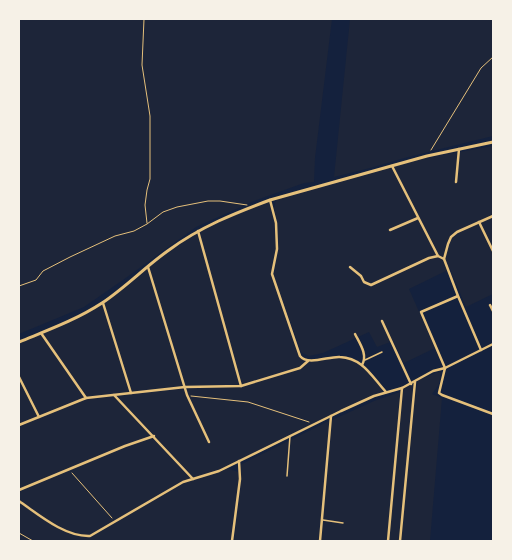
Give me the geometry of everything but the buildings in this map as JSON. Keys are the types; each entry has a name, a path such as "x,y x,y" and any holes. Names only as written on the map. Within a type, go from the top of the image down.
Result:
{"street":[{"path":"19,342 74,319 103,303 169,250 198,231 255,206 270,200 427,156 493,142"},
{"path":"456,182 459,148"},
{"path":"392,166 438,256 444,260"},
{"path":"270,200 276,223 277,248 272,274 300,356 302,359 308,361 340,357 354,361 370,371 386,392"},
{"path":"481,350 444,260 445,251 451,237 457,232 493,216"},
{"path":"390,230 418,218"},
{"path":"478,222 493,251"},
{"path":"198,231 241,386"},
{"path":"350,267 361,276 364,282 371,285 429,258 438,256"},
{"path":"148,267 187,395 209,442"},
{"path":"458,296 420,312 445,368 438,393 493,414"},
{"path":"103,303 131,393"},
{"path":"490,305 493,311"},
{"path":"382,321 411,384"},
{"path":"41,333 86,398"},
{"path":"355,334 364,353 365,360 362,365"},
{"path":"19,501 51,524 82,537 90,536 183,482 220,471 331,416 386,392 411,384 433,371 445,368 493,344"},
{"path":"19,425 86,398 185,387 241,386 300,368 308,361"},
{"path":"19,377 39,417"},
{"path":"400,541 415,382"},
{"path":"388,541 402,388"},
{"path":"114,395 194,479"},
{"path":"320,541 331,416"},
{"path":"19,490 125,446 154,436"},
{"path":"232,541 240,479 239,461"}],"lane":[{"path":"365,360 382,352"},
{"path":"287,476 290,436"},
{"path":"322,520 343,523"},
{"path":"87,541 88,536"}],"path":[{"path":"144,19 142,65 150,116 150,179 146,190 145,205 145,217 147,224"},
{"path":"427,156 481,68 493,57"},
{"path":"19,286 36,280 43,271 70,257 115,236 134,231 147,224 163,212 178,207 208,201 220,201 255,206"},
{"path":"187,395 248,402 315,424"},
{"path":"69,469 115,522"},
{"path":"19,533 33,541"}],"shaded area":[{"path":"19,19 332,19 315,158 314,182 304,183 254,201 196,227 84,307 19,334"},
{"path":"350,19 493,19 493,136 334,177"},
{"path":"493,146 493,294 466,307 450,269 409,289 435,348 404,363 393,341 377,347 369,332 323,353 309,356 301,352 274,276 278,246 277,222 274,208 276,200 425,158"},
{"path":"270,200 276,223 277,249 272,274 300,356 305,360 338,358 354,361 371,372 386,392 341,411 227,468 238,472 240,479 232,541 19,541 19,342 74,319 103,303 148,267 198,231"},
{"path":"441,371 439,384 432,394 442,398 430,541 401,541 414,405 418,380"},
{"path":"415,382 400,541 388,541 402,388"},
{"path":"400,392 387,541 321,541 332,420 374,401"},
{"path":"329,421 319,541 234,541 241,482 240,465"}]}
